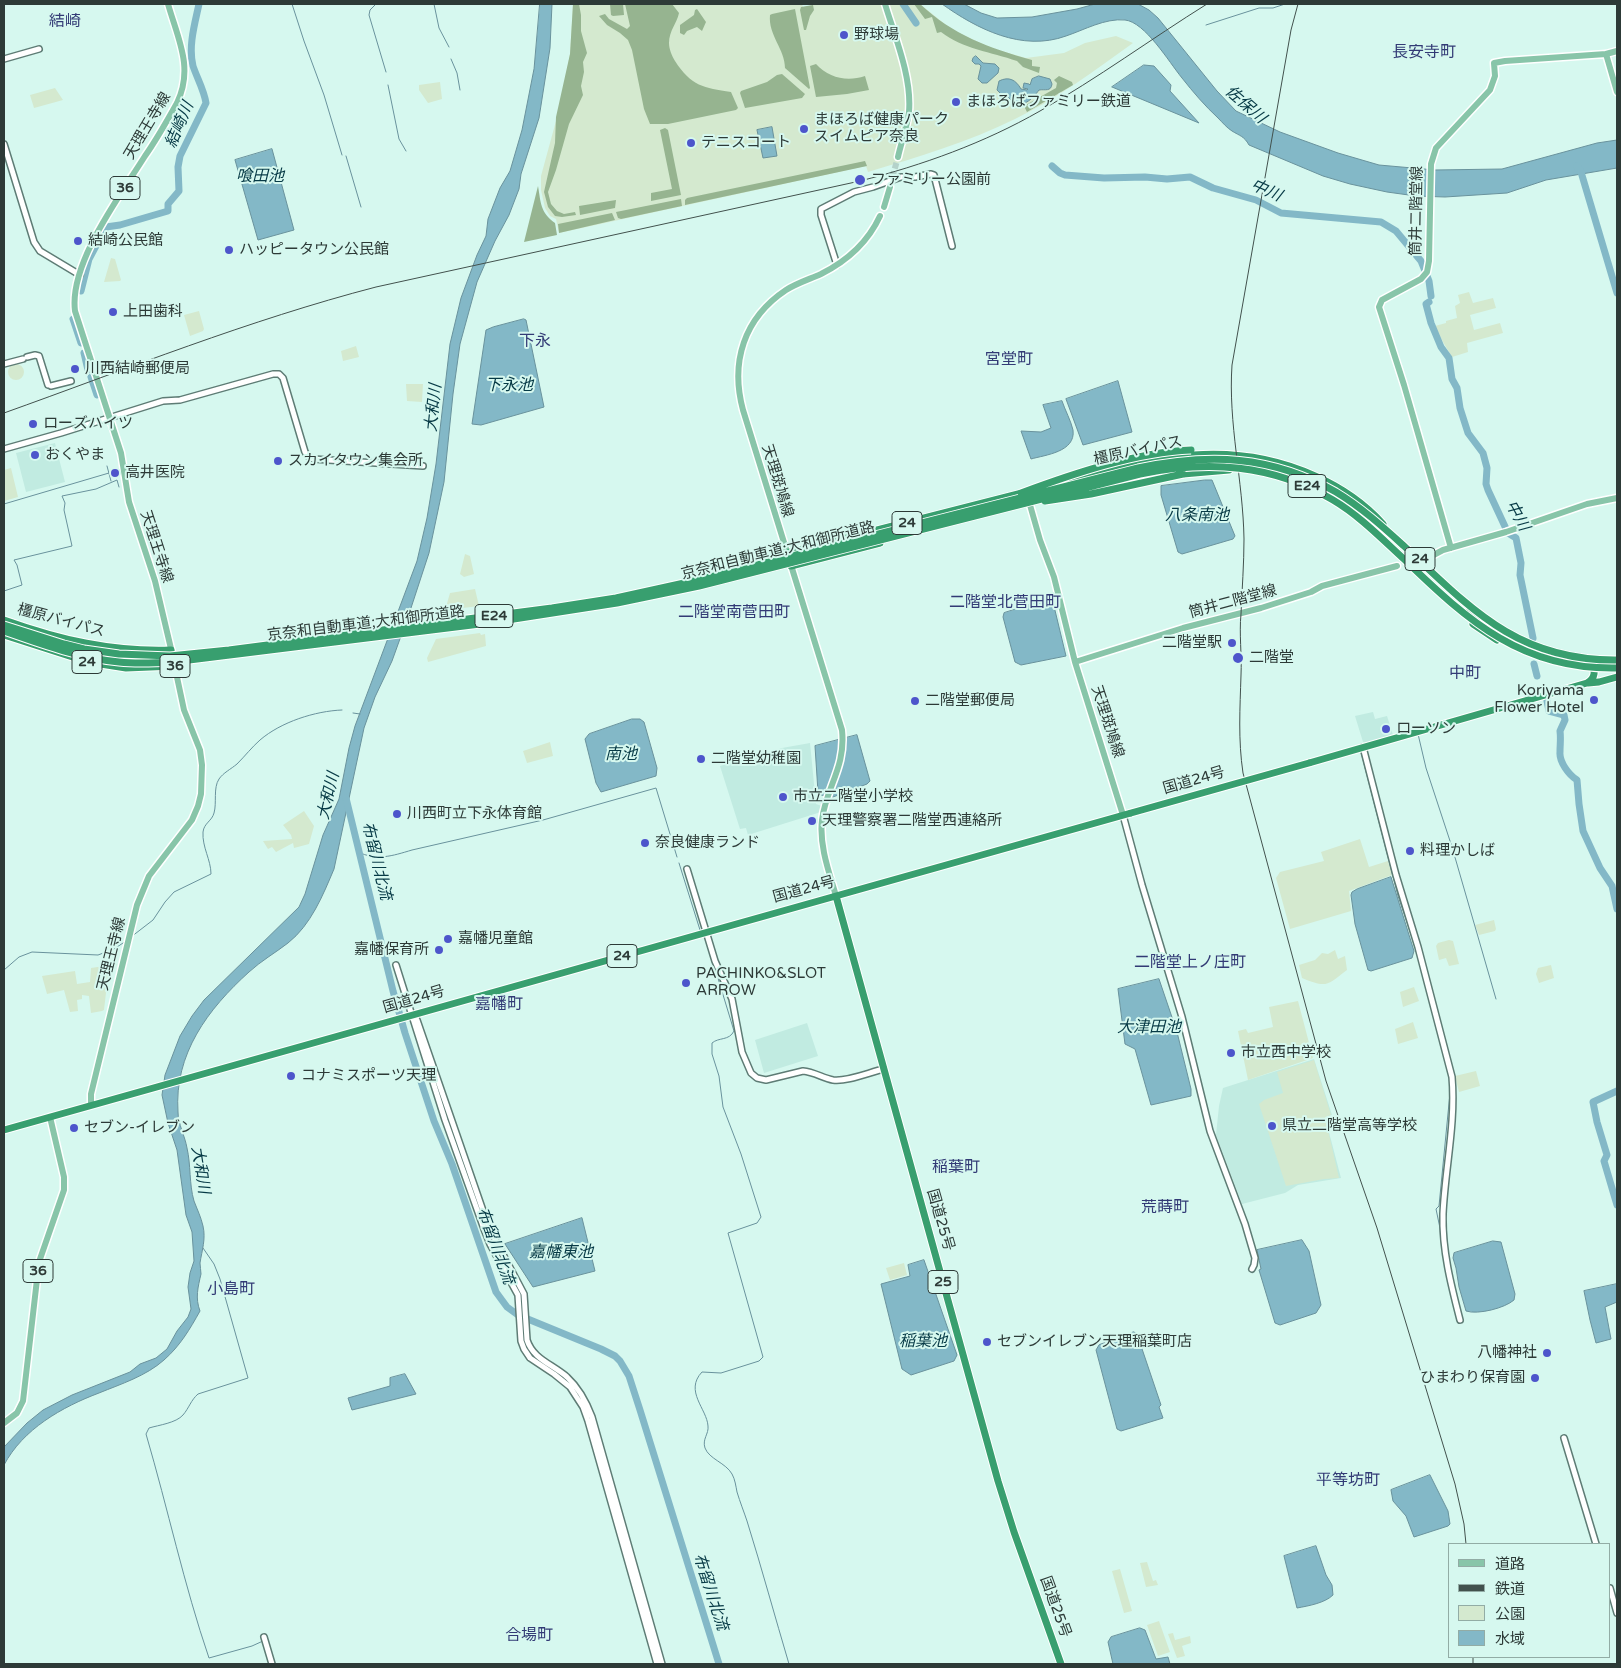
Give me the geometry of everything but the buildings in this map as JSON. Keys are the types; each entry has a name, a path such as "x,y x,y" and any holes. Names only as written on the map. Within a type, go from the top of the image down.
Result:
{"highway":[{"name":"24","path":"978,508 1082,472 1154,454 1191,450 1225,452 1247,456"},
{"name":"橿原バイパス","path":"787,553 1122,467 1176,456 1210,453 1247,456 1277,462 1304,471 1348,494 1374,514 1467,608 1498,630 1527,645 1564,657 1592,662 1617,661"},
{"name":"京奈和自動車道;大和御所道路","path":"4,625 64,644 119,654 170,656 552,608 616,598 707,578 1118,472 1176,461 1232,459 1286,469 1311,479 1337,493 1354,504 1387,531 1465,604 1496,627 1531,644 1561,654 1589,660 1617,661"},
{"name":"京奈和自動車道;大和御所道路","path":"4,631 63,651 103,660 131,663 188,661 488,623 616,603 700,586 1107,481 1159,470 1215,465 1266,472 1301,484 1334,500 1382,538 1461,612 1509,644 1559,662 1617,669"},
{"name":"橿原バイパス","path":"791,566 1099,486 1174,471 1201,469 1229,470 1276,478 1310,491 1333,504 1365,528 1384,538 1454,608 1481,630 1507,646 1546,662 1595,670 1617,669"},
{"name":"24","path":"947,522 1034,503 1091,494 1148,480 1183,474 1229,470"},
{"name":"橿原バイパス","path":"4,620 51,636 90,645 125,650 171,650"},
{"name":"橿原バイパス","path":"4,635 88,662 126,668 175,666"},
{"path":"1587,683 1592,679 1595,670 1592,662"},
{"name":"24","path":"1587,683 1617,677"},
{"name":"国道24号","path":"4,1130 1587,683"},
{"name":"国道25号","path":"836,896 998,1481 1061,1664"}],"main road":[{"name":"天理王寺線","path":"91,1105 91,1094 137,905 149,876 186,829 198,806 201,794 202,765 200,750 184,710 155,581 129,502 121,452 75,311 75,295 80,275 84,261 97,233 174,109 184,88 184,64 168,4"},
{"path":"885,4 907,78 909,92 909,113 898,157"},
{"name":"筒井二階堂線","path":"1452,548 1379,307 1382,300 1421,279 1426,274 1429,261 1430,164 1436,148 1490,90 1495,76 1494,64 1505,61 1606,54 1617,51"},
{"path":"1606,54 1617,92"},
{"path":"884,207 890,187"},
{"name":"天理斑鳩線","path":"836,896 821,835 822,819 827,799 841,762 841,727 742,410 737,369 744,340 764,309 788,289 837,265 857,249 866,239 880,216"},
{"name":"天理斑鳩線","path":"1027,492 1040,540 1054,577 1075,662 1123,815"},
{"path":"1426,559 1452,548 1587,504 1617,498"},
{"name":"筒井二階堂線","path":"1075,662 1183,628 1262,608 1311,592 1322,586 1397,566"},
{"name":"36","path":"4,1423 16,1413 23,1401 39,1262 64,1190 64,1177 50,1117"}],"street":[{"path":"4,59 39,49"},
{"path":"4,144 34,242 40,251 80,275"},
{"path":"837,265 821,215 821,209 854,192 873,188 901,176 934,175 952,246"},
{"path":"4,364 35,355 40,356 49,386 71,381"},
{"path":"4,449 163,401 180,400 273,374 279,374 283,378 302,444 308,457 313,459 423,466"},
{"path":"1364,747 1396,875 1418,947 1452,1077 1453,1105 1443,1215 1444,1249 1460,1320"},
{"path":"1123,815 1147,904 1182,1017 1210,1131 1245,1224 1254,1258 1252,1269"},
{"path":"687,869 715,961 732,999 742,1052 751,1073 757,1078 766,1080 803,1071 832,1080 842,1080 884,1069"},
{"path":"396,965 410,1015 480,1220 490,1244 518,1295 523,1310 521,1341 524,1349 530,1358 563,1380 583,1407 657,1664"},
{"path":"523,1328 531,1350 537,1357 568,1378 579,1390 588,1405 662,1664"},
{"path":"1564,1438 1596,1543"},
{"path":"1611,1592 1617,1613"},
{"path":"264,1637 272,1664"}],"shaded area":[{"name":"おくやま","path":"55,443 65,482 26,492 16,453"},
{"path":"1373,712 1375,719 1387,716 1393,735 1365,743 1363,742 1355,716"},
{"path":"810,743 816,804 822,806 821,812 748,835 746,828 740,829 720,766 782,748"},
{"path":"807,1023 818,1056 764,1073 755,1040"},
{"name":"県立二階堂高等学校","path":"1314,1059 1332,1115 1325,1117 1341,1178 1298,1185 1285,1193 1242,1204 1216,1135 1223,1088"}],"green space":[{"path":"573,4 802,4 803,7 818,4 920,4 951,29 994,49 1026,58 1064,53 1085,43 1116,36 1133,43 1076,84 1031,111 979,135 924,155 868,172 866,166 559,233 556,219 550,216 545,208 541,190 541,176 559,110 570,54"},
{"path":"573,4 579,4 581,31 587,53 583,62 584,72 581,86 583,95 569,124 548,192 551,204 557,211 564,214 575,212 576,215 562,217 555,216 548,207 544,192 555,143 556,117 570,54"},
{"path":"610,4 623,4 624,15 611,15"},
{"path":"625,4 672,4 679,13 669,39 670,50 675,61 693,81 706,87 731,92 738,108 736,110 668,124 650,124 644,109 632,50 628,40 607,25 599,16 605,14 609,19 627,29 630,26"},
{"path":"914,4 920,4 945,24 972,39 1001,51 1032,60 1032,66 1040,67 1039,73 1023,67 1017,61 968,46 941,32 937,33 932,17 925,19"},
{"path":"813,5 814,10 806,30 804,30 801,7"},
{"path":"697,9 706,22 702,31 697,27 687,31 684,35 680,33 680,25 694,15"},
{"path":"795,9 809,89 785,68 770,22 770,15"},
{"path":"816,64 832,76 852,79 865,76 869,90 816,97 810,66"},
{"path":"782,74 805,94 802,98 745,108 741,91 767,82"},
{"path":"1059,76 1072,82 1073,85 1027,112 1024,106 1056,88 1057,83 1054,80"},
{"path":"440,82 442,99 428,103 419,90 419,85"},
{"path":"55,88 63,100 34,108 30,95"},
{"path":"665,128 668,130 681,195 651,201 651,193 672,189 660,130"},
{"path":"865,161 867,166 685,205 687,198"},
{"path":"538,186 542,207 546,215 555,223 557,235 524,242"},
{"path":"681,199 682,206 621,219 618,218 616,212"},
{"path":"616,200 615,208 580,215 579,206"},
{"path":"612,213 615,220 559,233 558,224"},
{"path":"111,258 115,259 121,280 104,282"},
{"path":"1469,292 1473,303 1493,298 1496,308 1470,315 1474,330 1500,323 1503,333 1467,343 1468,352 1452,357 1435,326 1457,318 1455,306 1460,303 1458,295"},
{"path":"199,311 204,329 190,336 184,315"},
{"path":"356,346 359,357 343,361 341,351"},
{"path":"16,364 22,366 24,372 22,378 16,380 10,378 8,372 10,366"},
{"path":"406,384 423,384 422,402 407,401"},
{"path":"11,468 18,497 4,501 4,470"},
{"path":"465,554 470,556 474,574 464,577 460,574"},
{"path":"475,589 479,606 447,610 446,607 450,593"},
{"path":"480,633 481,635 485,634 486,646 428,662 427,658 436,639"},
{"path":"550,742 553,756 527,763 523,751"},
{"path":"304,811 314,826 309,844 294,848 293,843 276,852 272,847 268,849 263,841 292,839 283,825"},
{"path":"1360,839 1369,867 1388,861 1392,875 1349,891 1351,911 1290,929 1276,878 1280,872 1324,861 1321,852"},
{"path":"1494,920 1495,931 1479,935 1475,925"},
{"path":"1449,940 1453,941 1459,964 1449,966 1446,958 1439,960 1436,946 1438,943"},
{"path":"1335,950 1338,959 1345,956 1347,970 1326,984 1302,978 1299,965 1315,960 1322,953 1328,954"},
{"path":"117,964 107,984 104,1010 102,1011 91,1013 89,996 82,995 82,999 77,1000 78,1011 70,1012 64,990 47,994 42,976 75,971 77,984 90,982 91,968"},
{"path":"1551,965 1554,978 1539,983 1536,974 1538,968"},
{"path":"1414,987 1419,1001 1403,1007 1400,992"},
{"path":"1298,1001 1313,1058 1248,1080 1238,1031 1246,1029 1248,1033 1273,1027 1269,1007"},
{"path":"1413,1022 1418,1038 1398,1044 1395,1029"},
{"path":"1314,1060 1331,1115 1325,1117 1339,1178 1286,1186 1259,1104 1264,1100 1283,1093 1277,1072"},
{"path":"1476,1071 1480,1086 1459,1092 1455,1076"},
{"path":"904,1263 907,1275 890,1280 886,1268"},
{"path":"1147,1562 1153,1581 1156,1580 1158,1585 1146,1587 1140,1563"},
{"path":"1120,1569 1132,1611 1124,1613 1112,1571"},
{"path":"1159,1621 1170,1652 1158,1656 1147,1625"},
{"path":"1173,1633 1175,1640 1190,1636 1191,1643 1182,1646 1185,1656 1177,1658 1168,1634"}],"water":[{"path":"540,4 552,4 550,48 539,118 521,174 519,189 509,215 477,282 460,344 444,482 429,553 392,661 375,697 364,728 334,869 316,909 303,928 288,943 249,972 207,1017 188,1052 182,1071 178,1091 178,1116 188,1154 192,1195 204,1231 198,1292 200,1311 180,1343 157,1366 133,1379 58,1412 33,1430 12,1452 4,1465 4,1447 27,1423 43,1410 72,1395 130,1372 140,1364 156,1358 167,1349 177,1331 188,1317 191,1309 188,1287 194,1261 192,1232 186,1215 177,1150 168,1123 162,1095 165,1075 180,1036 204,1000 299,907 305,894 323,835 339,799 355,726 417,561 427,518 436,464 450,344 461,298 486,236 488,219 500,188 510,171 522,130 534,69"},
{"path":"942,4 964,4 981,13 997,18 1032,17 1095,4 1138,4 1158,18 1217,91 1236,111 1280,132 1338,153 1379,165 1435,170 1502,169 1597,143 1617,140 1617,168 1546,180 1507,193 1445,197 1416,196 1350,184 1323,176 1249,145 1244,138 1228,128 1208,109 1156,44 1133,22 1125,20 1110,21 1066,36 1033,41 1001,35 985,29"},
{"path":"976,56 983,63 995,64 999,68 998,73 987,83 982,83 978,79 981,66 972,61"},
{"path":"1144,65 1154,66 1171,85 1170,91 1199,123 1112,87"},
{"path":"1039,76 1050,79 1051,87 1047,90 1039,90 1031,99 1022,104 1014,103 997,90 999,81 1006,79 1017,83 1021,89 1027,90 1023,88 1024,83 1030,85 1032,79"},
{"path":"772,127 777,156 763,158 757,130"},
{"name":"喰田池","path":"272,149 294,230 258,240 235,160"},
{"name":"下永池","path":"526,320 544,407 481,425 472,424 486,330"},
{"path":"1118,381 1132,432 1083,445 1066,399"},
{"path":"1062,401 1073,430 1073,437 1070,443 1065,448 1051,454 1031,459 1021,431 1041,432 1051,428 1043,405"},
{"name":"八条南池","path":"1212,480 1235,536 1233,539 1182,554 1178,552 1161,495 1161,486"},
{"path":"1052,598 1066,656 1021,665 1015,662 1003,617 1004,613"},
{"name":"南池","path":"632,719 640,719 644,722 657,768 656,776 601,792 596,783 585,739 589,734"},
{"path":"857,735 870,781 867,784 833,797 821,795 818,792 815,746"},
{"path":"1391,877 1414,951 1412,958 1371,971 1368,970 1355,924 1351,895 1357,889"},
{"name":"大津田池","path":"1159,979 1177,1032 1191,1096 1151,1105 1135,1049 1125,1044 1118,989"},
{"name":"嘉幡東池","path":"582,1218 595,1271 533,1287 505,1244"},
{"path":"1302,1240 1309,1251 1321,1305 1316,1313 1280,1325 1275,1323 1259,1270 1261,1269 1257,1250"},
{"path":"1493,1241 1501,1242 1515,1294 1514,1300 1504,1306 1491,1310 1466,1311 1453,1258 1454,1253"},
{"name":"稲葉池","path":"924,1260 957,1355 954,1361 911,1375 902,1369 881,1284 910,1276 908,1265"},
{"path":"1617,1284 1617,1302 1605,1307 1611,1339 1596,1343 1584,1291"},
{"path":"1134,1332 1137,1334 1161,1405 1159,1407 1163,1418 1121,1431 1117,1429 1096,1350 1099,1345"},
{"path":"405,1374 416,1394 352,1410 348,1398 390,1386 390,1378"},
{"path":"1430,1475 1448,1511 1450,1524 1414,1537 1406,1516 1393,1501 1391,1490"},
{"path":"1316,1546 1326,1575 1332,1585 1333,1595 1321,1602 1297,1608 1284,1556"},
{"path":"1140,1628 1145,1630 1156,1659 1168,1657 1170,1664 1113,1664 1108,1642 1111,1637"}],"waterway":[{"name":"結崎川","path":"81,291 89,259 106,227 120,225 168,211 168,204 179,191 178,167 180,156 206,103 193,66 191,51 199,4"},
{"path":"292,4 324,95 342,155"},
{"path":"376,4 370,10 369,15 386,72"},
{"path":"434,4 439,28 449,47"},
{"name":"中川","path":"903,4 916,23"},
{"path":"1206,25 1259,8 1273,8 1285,4"},
{"path":"451,59 457,73 460,90"},
{"path":"388,85 399,139 406,151"},
{"path":"346,156 361,207"},
{"name":"中川","path":"1052,166 1065,175 1104,178 1145,177 1167,179 1190,177 1213,188 1256,200 1281,213 1381,222 1396,231 1421,261 1429,281 1431,296"},
{"path":"1577,166 1581,172 1617,293"},
{"name":"中川","path":"1429,302 1426,304 1431,323 1441,347 1449,358 1452,379 1457,388 1460,408 1468,433 1483,453 1487,468 1486,484 1488,490 1508,533 1516,538 1521,563 1520,575 1533,638"},
{"name":"結崎川","path":"73,319 81,343"},
{"name":"結崎川","path":"84,353 88,370"},
{"name":"結崎川","path":"91,377 97,395"},
{"path":"107,466 111,481"},
{"path":"4,504 109,473"},
{"path":"4,591 22,585 14,560 72,546 64,510 65,503 62,496 96,489 117,480 119,487"},
{"name":"中川","path":"1534,664 1537,676"},
{"name":"中川","path":"1547,701 1549,711 1564,715 1565,720 1560,731 1561,760 1568,772 1577,780 1583,831 1600,868 1612,886 1617,909"},
{"path":"131,937 153,920 174,892 211,874 203,832 214,813 216,787 221,777 237,764 260,740 278,728 310,715 342,710"},
{"path":"353,713 360,714"},
{"path":"1418,734 1426,768 1452,847 1496,999"},
{"path":"1361,752 1398,896 1415,946"},
{"path":"358,852 378,857 391,856 543,820 656,788 677,857"},
{"name":"布留川北流","path":"346,798 405,1033 434,1121 452,1164 496,1292 507,1307 518,1315 615,1356 629,1376 719,1664"},
{"path":"679,863 700,930"},
{"path":"4,970 19,957 32,952 98,955 114,949 126,941"},
{"path":"714,965 734,1031 727,1038 712,1043 712,1054 719,1076 723,1107 741,1154 761,1217 757,1223 728,1233 763,1357 759,1361 721,1373 702,1372 695,1386 708,1426 704,1442 705,1448 710,1455 729,1470 734,1478 789,1664"},
{"name":"中川","path":"1617,1091 1593,1102 1607,1155 1604,1161 1617,1205"},
{"path":"1441,1233 1436,1209 1439,1206 1450,1093"},
{"path":"203,1248 214,1264 220,1279 248,1378 198,1394 180,1418 149,1428 146,1434 209,1658 263,1641"}],"tunnel":[{"path":"890,186 898,157"}],"railway":[{"path":"4,413 142,362 282,314 376,287 860,181 907,168 953,152 1019,123 1083,85 1207,4"},
{"path":"1298,4 1291,30 1232,365 1232,409 1244,539 1240,629 1241,761 1326,1081 1377,1228 1455,1484 1464,1524 1466,1543"},
{"path":"1473,1658 1473,1664"}],"place":[{"name":"野球場","path":"844,35"},
{"name":"まほろばファミリー鉄道","path":"956,102"},
{"name":"まほろば健康パーク スイムピア奈良","path":"804,129"},
{"name":"テニスコート","path":"691,143"},
{"name":"ファミリー公園前","path":"860,180"},
{"name":"結崎公民館","path":"78,241"},
{"name":"ハッピータウン公民館","path":"229,250"},
{"name":"上田歯科","path":"113,312"},
{"name":"川西結崎郵便局","path":"75,369"},
{"name":"ローズハイツ","path":"33,424"},
{"name":"おくやま","path":"35,455"},
{"name":"スカイタウン集会所","path":"278,461"},
{"name":"高井医院","path":"115,473"},
{"name":"二階堂駅","path":"1232,643"},
{"name":"二階堂","path":"1238,658"},
{"name":"Koriyama Flower Hotel","path":"1594,700"},
{"name":"二階堂郵便局","path":"915,701"},
{"name":"ローソン","path":"1386,729"},
{"name":"二階堂幼稚園","path":"701,759"},
{"name":"市立二階堂小学校","path":"783,797"},
{"name":"川西町立下永体育館","path":"397,814"},
{"name":"天理警察署二階堂西連絡所","path":"812,821"},
{"name":"奈良健康ランド","path":"645,843"},
{"name":"料理かしば","path":"1410,851"},
{"name":"嘉幡児童館","path":"448,939"},
{"name":"嘉幡保育所","path":"439,950"},
{"name":"PACHINKO&SLOT ARROW","path":"686,983"},
{"name":"市立西中学校","path":"1231,1053"},
{"name":"コナミスポーツ天理","path":"291,1076"},
{"name":"県立二階堂高等学校","path":"1272,1126"},
{"name":"セブン-イレブン","path":"74,1128"},
{"name":"セブンイレブン天理稲葉町店","path":"987,1342"},
{"name":"八幡神社","path":"1547,1353"},
{"name":"ひまわり保育園","path":"1535,1378"}],"district":[{"name":"結崎","path":"65,22"},
{"name":"長安寺町","path":"1424,53"},
{"name":"下永","path":"535,342"},
{"name":"宮堂町","path":"1009,360"},
{"name":"二階堂北菅田町","path":"1005,603"},
{"name":"二階堂南菅田町","path":"734,613"},
{"name":"中町","path":"1465,674"},
{"name":"二階堂上ノ庄町","path":"1190,963"},
{"name":"嘉幡町","path":"499,1005"},
{"name":"稲葉町","path":"956,1168"},
{"name":"荒蒔町","path":"1165,1208"},
{"name":"小島町","path":"231,1290"},
{"name":"平等坊町","path":"1348,1481"},
{"name":"合場町","path":"529,1636"}],"water label":[{"name":"佐保川","path":"1245,105"},
{"name":"大和川","path":"434,408"},
{"name":"大和川","path":"329,796"},
{"name":"大和川","path":"200,1170"}]}
